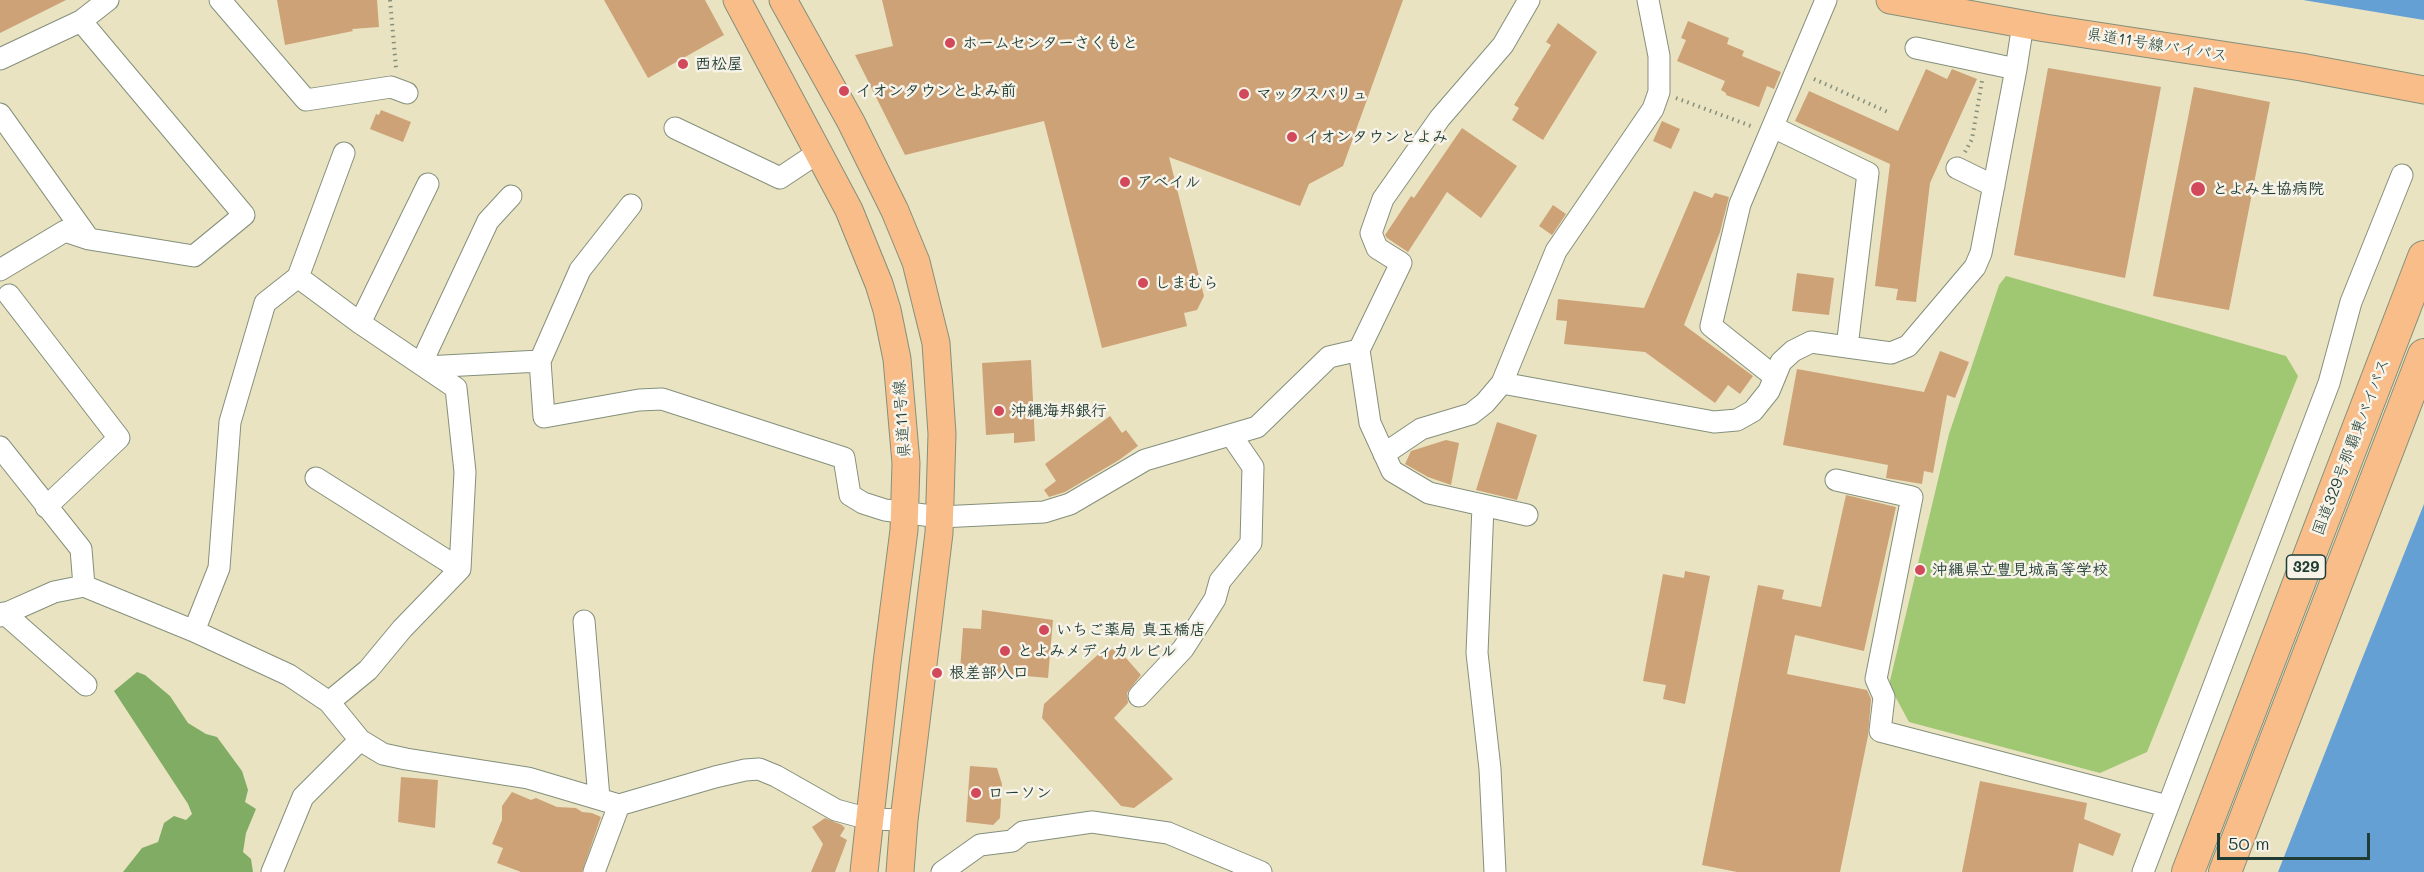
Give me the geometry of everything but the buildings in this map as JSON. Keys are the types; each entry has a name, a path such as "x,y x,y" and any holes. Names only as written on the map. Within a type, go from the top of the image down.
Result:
{"highway":[{"name":"国道329号那覇東バイパス","path":"2188,872 2424,256"},
{"name":"329","path":"2225,872 2424,356"}],"main road":[{"name":"県道11号線","path":"737,0 849,210 870,258 887,310 897,359 906,463 905,514 863,871"},
{"path":"783,0 874,169 907,240 923,286 939,368 942,461 940,517 904,820 900,872"},
{"name":"県道11号線バイパス","path":"1890,0 2023,24 2301,67 2424,90"}],"street":[{"path":"0,59 81,21 108,0"},
{"path":"219,0 306,100 391,87 407,93"},
{"path":"1527,515 1429,493 1392,471 1370,423 1359,350 1401,263 1377,248 1371,233 1383,200 1440,118 1503,45 1529,0"},
{"path":"1384,454 1421,429 1471,414 1485,403 1502,383 1556,251 1653,109 1659,92 1659,56 1648,0"},
{"path":"1775,377 1711,326 1740,204 1826,0"},
{"path":"46,507 119,438 4,299 0,272 65,231 89,238 194,256 244,215 81,21"},
{"path":"1502,383 1714,422 1737,420 1753,411 1769,391 1781,362 1793,351 1811,342 1892,353 1908,346 1975,267 1981,253 2023,24"},
{"path":"1916,48 2016,69"},
{"path":"0,114 89,238"},
{"path":"675,128 780,178 819,152"},
{"path":"1772,130 1868,173 1847,346"},
{"path":"194,631 219,568 230,422 265,303 298,278 344,153"},
{"path":"1957,168 1994,186"},
{"path":"2143,872 2329,383 2351,302 2402,175"},
{"path":"360,323 428,184"},
{"path":"423,366 488,221 512,196"},
{"path":"631,205 580,270 540,361 544,417 639,400 662,399 844,458 850,495 863,503 905,514 940,517 1044,512 1070,504 1145,460 1257,427 1329,357 1359,350"},
{"path":"298,278 456,388 465,472 460,568 402,629 368,670 329,702"},
{"path":"423,366 540,361"},
{"path":"1139,696 1183,649 1215,599 1220,582 1251,543 1253,467 1231,435"},
{"path":"0,447 81,549 84,586"},
{"path":"316,478 460,568"},
{"path":"1836,480 1912,497 1876,679 1884,697 1880,731 2168,806"},
{"path":"1484,506 1477,653 1490,769 1495,872"},
{"path":"86,685 2,614 54,592 84,586 194,631 289,675 329,702 360,740 383,754 394,757 528,778 609,801 759,769 776,776 836,810 869,819 904,820"},
{"path":"584,621 609,801 594,872"},
{"path":"272,872 303,797 360,740"},
{"path":"942,872 980,844 1012,841 1023,832 1092,822 1168,833 1261,872"}],"path":[{"path":"390,0 397,73"},
{"path":"1957,168 1972,139 1985,62"},
{"path":"1796,71 1890,113"},
{"path":"1659,92 1772,130"}],"green space":[{"path":"2006,276 2286,356 2298,376 2147,752 2100,773 1909,722 1889,685 1949,434 1999,285"},
{"path":"137,672 145,675 170,696 188,723 206,734 217,737 242,771 248,790 245,802 256,809 246,833 243,852 251,859 253,872 123,872 142,848 158,842 164,823 174,816 186,820 192,814 188,804 114,691"}],"water":[{"path":"2303,0 2424,0 2424,20"},
{"path":"2424,504 2424,872 2278,872 2358,669"}],"place":[{"name":"ホームセンターさくもと","path":"950,43"},
{"name":"西松屋","path":"683,64"},
{"name":"イオンタウンとよみ前","path":"844,91"},
{"name":"マックスバリュ","path":"1244,94"},
{"name":"イオンタウンとよみ","path":"1292,137"},
{"name":"アベイル","path":"1125,182"},
{"name":"とよみ生協病院","path":"2198,189"},
{"name":"しまむら","path":"1143,283"},
{"name":"沖縄海邦銀行","path":"999,411"},
{"name":"沖縄県立豊見城高等学校","path":"1920,570"},
{"name":"いちご薬局 真玉橋店","path":"1044,630"},
{"name":"とよみメディカルビル","path":"1005,651"},
{"name":"根差部入口","path":"937,673"},
{"name":"ローソン","path":"976,793"}]}
